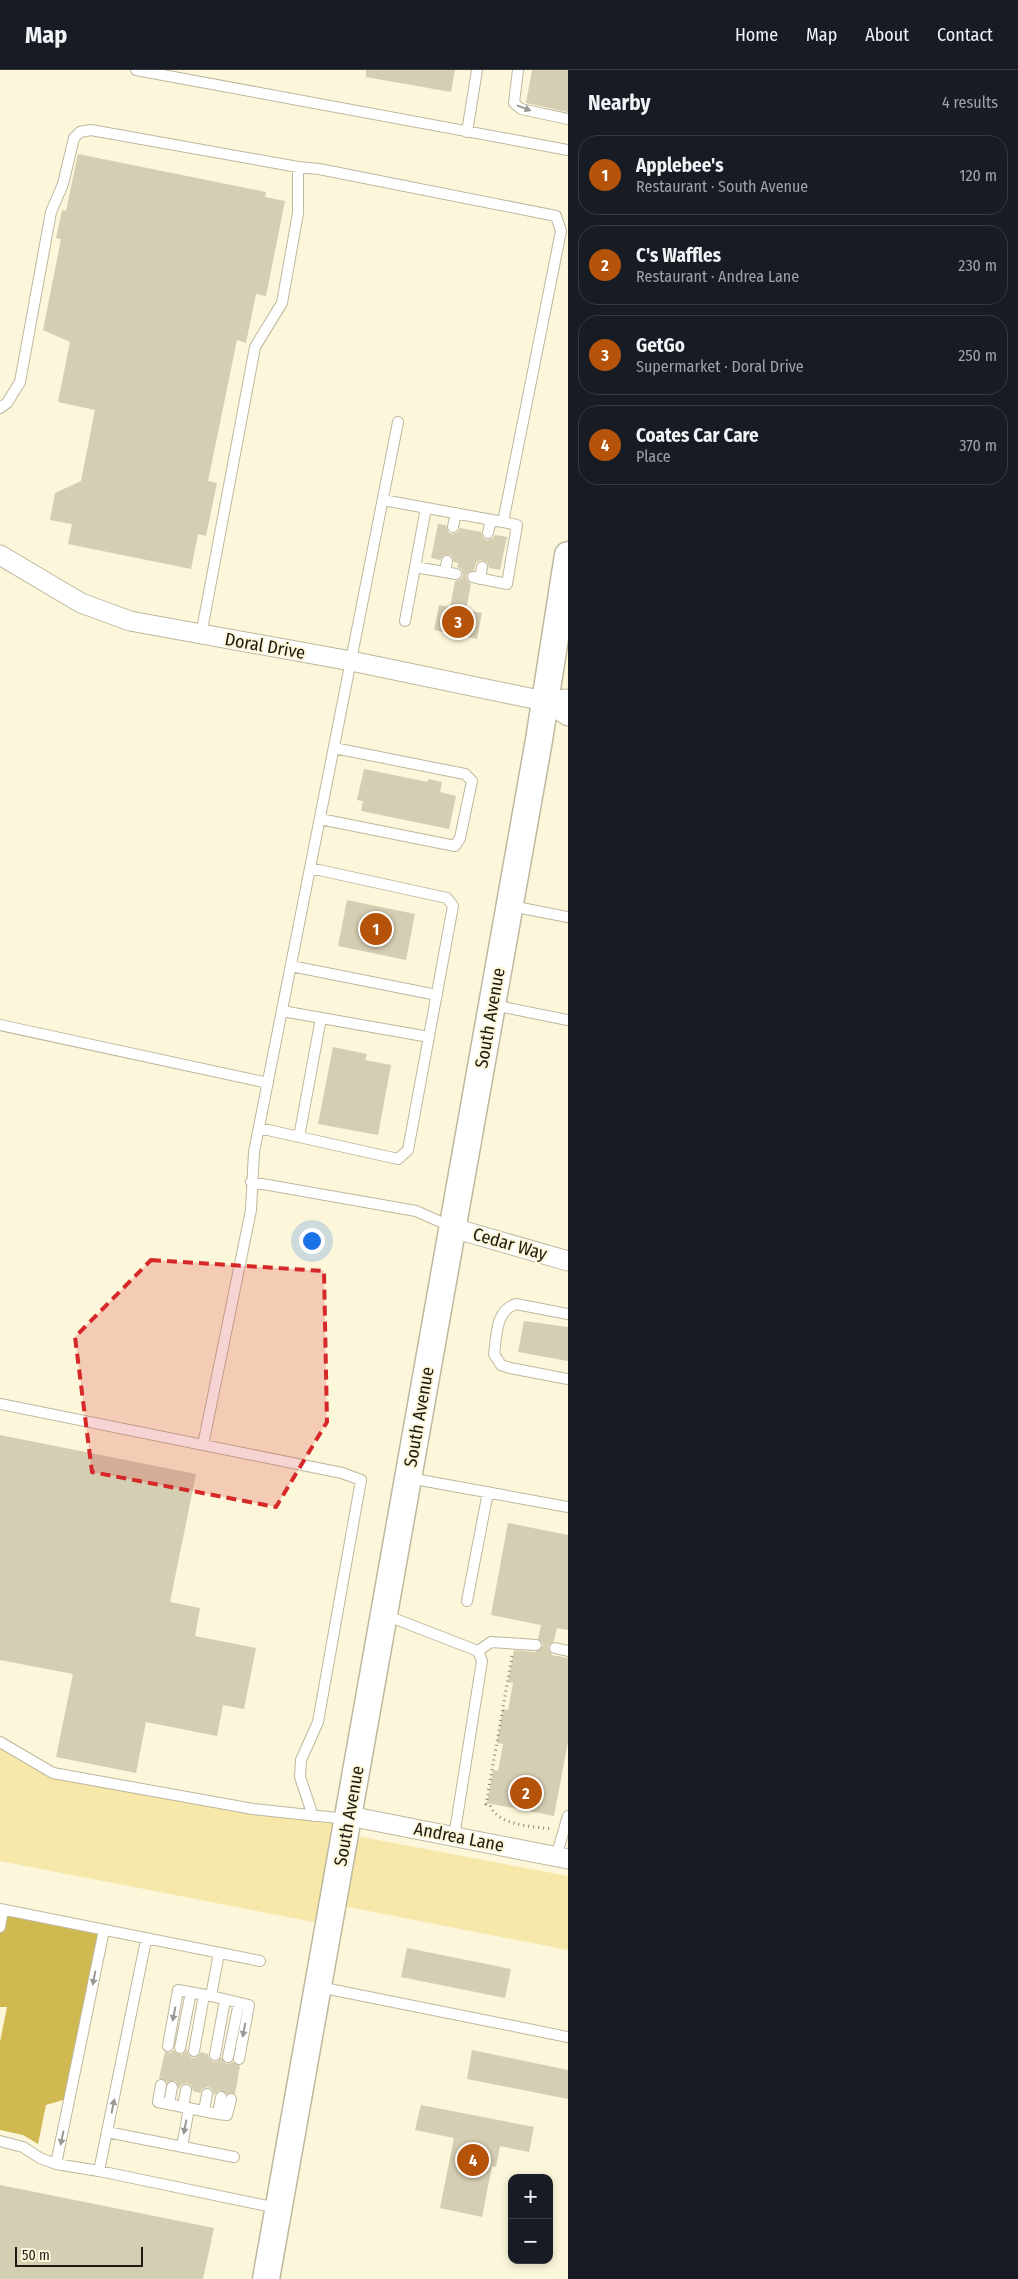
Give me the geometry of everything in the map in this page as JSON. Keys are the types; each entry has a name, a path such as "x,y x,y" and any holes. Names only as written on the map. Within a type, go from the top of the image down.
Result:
{"main road":[{"name":"South Avenue","path":"266,2279 510,905 556,700 567,567"}],"street":[{"name":"Doral Drive","path":"0,555 74,599 104,613 130,621 556,700"},
{"path":"556,700 568,716"},
{"name":"Cedar Way","path":"453,1228 568,1261"},
{"name":"Andrea Lane","path":"348,1818 454,1836 562,1858"}],"lane":[{"path":"136,70 568,150"},
{"path":"467,132 477,70"},
{"path":"518,70 514,103 521,109 568,119"},
{"path":"0,408 7,403 20,382 51,212 64,184 74,138 80,132 91,130 318,169 556,216 561,231 503,522"},
{"path":"201,635 255,347 282,303 298,213 298,167"},
{"path":"203,1445 251,1210 251,1182 259,1128 398,422"},
{"path":"383,500 517,525 507,584 476,578 482,567"},
{"path":"405,620 426,508"},
{"path":"454,527 456,514"},
{"path":"488,533 491,520"},
{"path":"445,572 447,561"},
{"path":"415,567 456,574"},
{"path":"320,819 454,846 460,838 472,781 465,774 334,748"},
{"path":"259,1128 398,1159 408,1150 453,906 447,898 310,868"},
{"path":"510,905 568,917"},
{"path":"291,966 437,995"},
{"path":"492,1005 568,1020"},
{"path":"282,1011 429,1037"},
{"path":"299,1137 321,1018"},
{"path":"0,1025 268,1083"},
{"path":"251,1182 416,1211 453,1228"},
{"path":"568,1314 516,1304 508,1307 500,1317 494,1354 501,1365 568,1379"},
{"path":"0,1404 342,1473 361,1480 318,1722 301,1760 300,1777 313,1816"},
{"path":"408,1478 568,1507"},
{"path":"467,1601 488,1492"},
{"path":"384,1615 478,1651 482,1662 482,1673 454,1836"},
{"path":"478,1651 491,1642 536,1645"},
{"path":"555,1648 568,1651"},
{"path":"0,1742 53,1773 253,1809 348,1818"},
{"path":"562,1858 564,1832 568,1816"},
{"path":"0,1927 2,1909 146,1940 260,1961"},
{"path":"56,2164 104,1930"},
{"path":"100,2171 146,1940"},
{"path":"194,2051 219,1953"},
{"path":"318,1987 568,2037"},
{"path":"168,2046 178,1990 191,1992 239,2003 233,2058"},
{"path":"180,2048 191,1992"},
{"path":"215,2055 225,2000"},
{"path":"161,2085 158,2102 228,2115 226,2098"},
{"path":"169,2104 172,2087"},
{"path":"182,2146 186,2090"},
{"path":"204,2111 207,2094"},
{"path":"107,2132 234,2157"},
{"path":"0,2142 23,2147 40,2158 56,2164 100,2171 279,2208"}],"path":[{"path":"514,1643 486,1804 490,1805 493,1811 505,1821 564,1832"}],"highlighted area":[{"path":"151,1260 324,1271 327,1422 276,1507 92,1472 75,1337"}],"shaded area":[{"path":"0,1742 53,1773 253,1809 349,1816 346,1834 568,1876 568,1950 333,1904 329,1925 0,1861"},
{"path":"3,1910 104,1930 70,2098 46,2105 38,2144 23,2135 0,2130 0,2042 7,2007 0,2007 0,1927"}],"building":[{"path":"366,70 455,70 451,92 366,77"},
{"path":"532,70 568,70 568,112 526,103"},
{"path":"78,154 266,192 265,197 285,201 266,296 256,294 246,343 237,340 208,481 217,483 206,536 198,534 191,569 68,544 72,524 50,520 55,493 81,481 95,410 58,402 70,342 43,330 61,239 56,238 62,210 66,211"},
{"path":"438,524 446,525 448,532 452,534 458,532 460,528 481,532 483,538 487,540 495,535 507,537 500,570 489,568 487,562 480,560 476,563 474,570 466,575 467,580 471,584 466,610 482,613 477,639 434,630 439,605 450,607 455,581 461,579 463,575 461,569 457,567 458,563 454,562 451,555 444,555 440,560 431,558"},
{"path":"364,769 428,782 428,779 442,782 440,792 456,796 449,829 361,811 363,801 357,800"},
{"path":"347,900 415,914 406,960 338,946"},
{"path":"333,1047 367,1054 365,1060 391,1065 378,1135 318,1124"},
{"path":"524,1321 568,1327 568,1361 518,1352"},
{"path":"0,1435 196,1474 170,1602 200,1608 195,1636 256,1648 244,1709 223,1705 217,1736 146,1722 136,1773 56,1757 73,1674 0,1660"},
{"path":"508,1523 568,1535 568,1630 557,1628 554,1641 548,1647 552,1655 568,1658 568,1742 554,1816 487,1803 493,1770 498,1771 503,1744 497,1743 503,1709 508,1710 513,1683 508,1682 514,1650 535,1652 543,1646 542,1642 538,1639 541,1625 491,1615"},
{"path":"407,1948 511,1969 505,1998 401,1977"},
{"path":"187,2049 188,2054 192,2058 197,2057 201,2052 208,2054 213,2062 218,2061 221,2057 226,2064 233,2062 240,2066 235,2094 227,2094 219,2090 214,2095 212,2089 208,2087 202,2089 200,2093 193,2091 191,2085 187,2083 181,2085 179,2089 176,2081 167,2082 159,2078 165,2052 170,2053 174,2050 182,2055"},
{"path":"472,2050 568,2070 568,2099 467,2079"},
{"path":"421,2105 534,2127 529,2152 500,2146 496,2167 492,2166 482,2217 440,2208 454,2138 415,2130"},
{"path":"0,2185 214,2228 203,2279 0,2279"}],"place":[{"name":"GetGo","path":"458,622"},
{"name":"Applebee's","path":"376,929"},
{"name":"C's Waffles","path":"526,1793"},
{"name":"Coates Car Care","path":"473,2160"}]}
